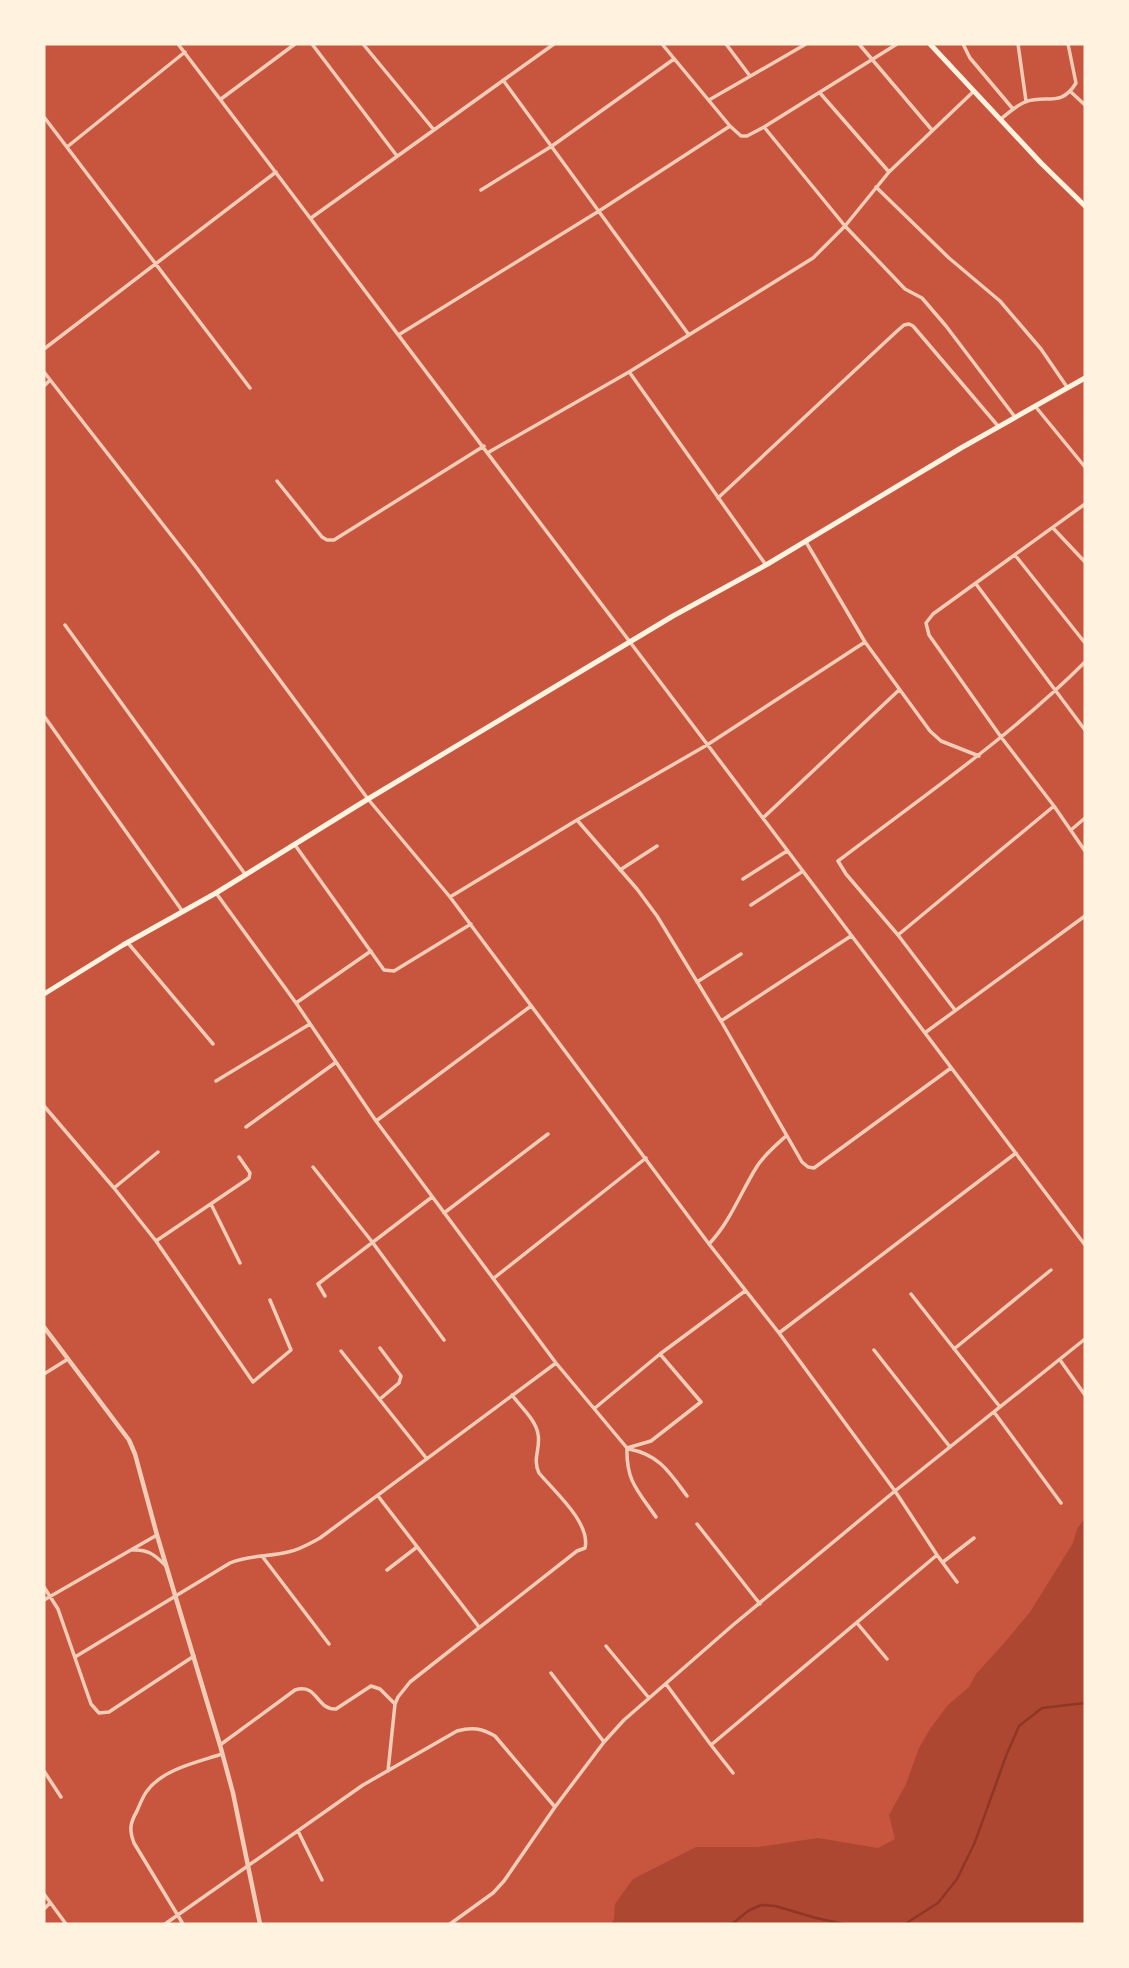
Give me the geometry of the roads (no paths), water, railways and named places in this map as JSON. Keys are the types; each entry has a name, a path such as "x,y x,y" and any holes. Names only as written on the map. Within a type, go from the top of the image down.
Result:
{"main road":[{"path":"930,44 1085,206"},
{"path":"44,994 673,616 766,565 998,426 1085,378"}],"street":[{"path":"178,44 485,446 1085,1245"},
{"path":"221,100 295,44"},
{"path":"312,44 397,156"},
{"path":"363,44 434,130"},
{"path":"311,218 554,44"},
{"path":"662,44 741,136 747,136 764,127 897,44"},
{"path":"726,44 750,76"},
{"path":"793,44 797,49"},
{"path":"709,100 806,44"},
{"path":"859,44 932,131"},
{"path":"963,44 970,58 1013,109"},
{"path":"1018,44 1026,102"},
{"path":"1000,119 1026,102 1064,97 1071,92 1076,83 1068,44"},
{"path":"67,147 185,52"},
{"path":"481,190 551,146 674,58"},
{"path":"503,80 689,335"},
{"path":"489,452 629,372 813,258 845,226 889,172 974,91"},
{"path":"1071,92 1085,105"},
{"path":"820,93 889,172"},
{"path":"44,117 250,388"},
{"path":"399,334 599,211 730,126"},
{"path":"764,127 845,226 905,289 922,298 1015,417"},
{"path":"44,349 276,172"},
{"path":"876,187 949,258 1000,300 1041,349 1068,389"},
{"path":"718,498 904,325 913,326 998,426"},
{"path":"44,372 196,567 368,799 471,924 709,1244 779,1333 895,1491 957,1582"},
{"path":"629,372 766,565"},
{"path":"44,386 50,380"},
{"path":"1035,406 1085,467"},
{"path":"277,481 322,537 334,540 485,446"},
{"path":"1085,504 933,614 926,623 929,635 1085,851"},
{"path":"1053,528 1085,562"},
{"path":"805,540 865,642 930,731 941,741 979,756"},
{"path":"1015,555 1085,642"},
{"path":"976,584 1085,730"},
{"path":"65,625 245,874"},
{"path":"450,897 707,745 865,642"},
{"path":"955,1010 838,861 979,756 1056,691 1085,662"},
{"path":"763,818 899,690"},
{"path":"44,716 183,912"},
{"path":"898,935 1054,806"},
{"path":"1071,830 1085,818"},
{"path":"577,820 657,916 786,1136 808,1167 814,1168 951,1068"},
{"path":"294,844 384,970 394,971 471,924"},
{"path":"620,870 657,846"},
{"path":"743,879 787,851"},
{"path":"751,905 803,871"},
{"path":"216,892 376,1121 556,1363 627,1448 656,1458 687,1496"},
{"path":"925,1033 1085,916"},
{"path":"721,1021 852,936"},
{"path":"128,943 213,1044"},
{"path":"296,1003 371,951"},
{"path":"697,982 741,954"},
{"path":"376,1121 531,1006"},
{"path":"216,1081 310,1024"},
{"path":"246,1127 335,1062"},
{"path":"44,1106 156,1241 253,1382 291,1350 270,1300"},
{"path":"444,1213 548,1134"},
{"path":"709,1244 723,1229 757,1166 786,1136"},
{"path":"114,1188 158,1152"},
{"path":"779,1333 1016,1153"},
{"path":"156,1241 249,1178 250,1173 239,1157"},
{"path":"493,1279 646,1158"},
{"path":"313,1167 444,1340"},
{"path":"326,1296 318,1284 432,1196"},
{"path":"211,1203 240,1263"},
{"path":"954,1349 1051,1270"},
{"path":"595,1408 660,1354 746,1290"},
{"path":"911,1294 1000,1407"},
{"path":"44,1327 129,1440 135,1454 220,1745 260,1924"},
{"path":"450,1924 493,1893 504,1881 555,1807 624,1720 895,1491 1085,1339"},
{"path":"380,1348 401,1376 399,1383 380,1399"},
{"path":"874,1350 950,1447"},
{"path":"341,1351 426,1459"},
{"path":"627,1448 651,1441 701,1402 660,1354"},
{"path":"44,1374 68,1359"},
{"path":"1060,1360 1085,1395"},
{"path":"75,1657 230,1563 242,1558 287,1552 320,1538 556,1363"},
{"path":"387,1771 396,1704 410,1682 567,1558 585,1548 585,1532 579,1521 535,1466 539,1437 537,1430 512,1395"},
{"path":"994,1412 1061,1503"},
{"path":"627,1448 626,1464 632,1483 656,1517"},
{"path":"378,1496 479,1627"},
{"path":"697,1524 760,1604"},
{"path":"44,1600 157,1535"},
{"path":"943,1562 974,1538"},
{"path":"387,1570 417,1547"},
{"path":"130,1550 150,1552 167,1567"},
{"path":"711,1745 937,1555"},
{"path":"262,1556 329,1644"},
{"path":"44,1587 58,1609 91,1704 99,1713 109,1712 194,1656"},
{"path":"857,1623 887,1659"},
{"path":"606,1646 649,1698"},
{"path":"551,1673 604,1742"},
{"path":"666,1684 733,1773"},
{"path":"220,1745 301,1688 311,1691 331,1710 372,1686 380,1689 396,1704"},
{"path":"165,1924 363,1785 457,1731 483,1729 495,1736 555,1807"},
{"path":"183,1924 134,1843 130,1831 131,1821 147,1790 162,1778 185,1766 222,1754"},
{"path":"44,1771 61,1797"},
{"path":"298,1831 322,1880"},
{"path":"44,1894 66,1924"},
{"path":"44,1909 50,1903"}],"waterway":[{"path":"905,1924 938,1903 957,1879 975,1842 1019,1726 1042,1708 1085,1703"},
{"path":"732,1924 748,1911 761,1905 775,1906 844,1924"}]}
